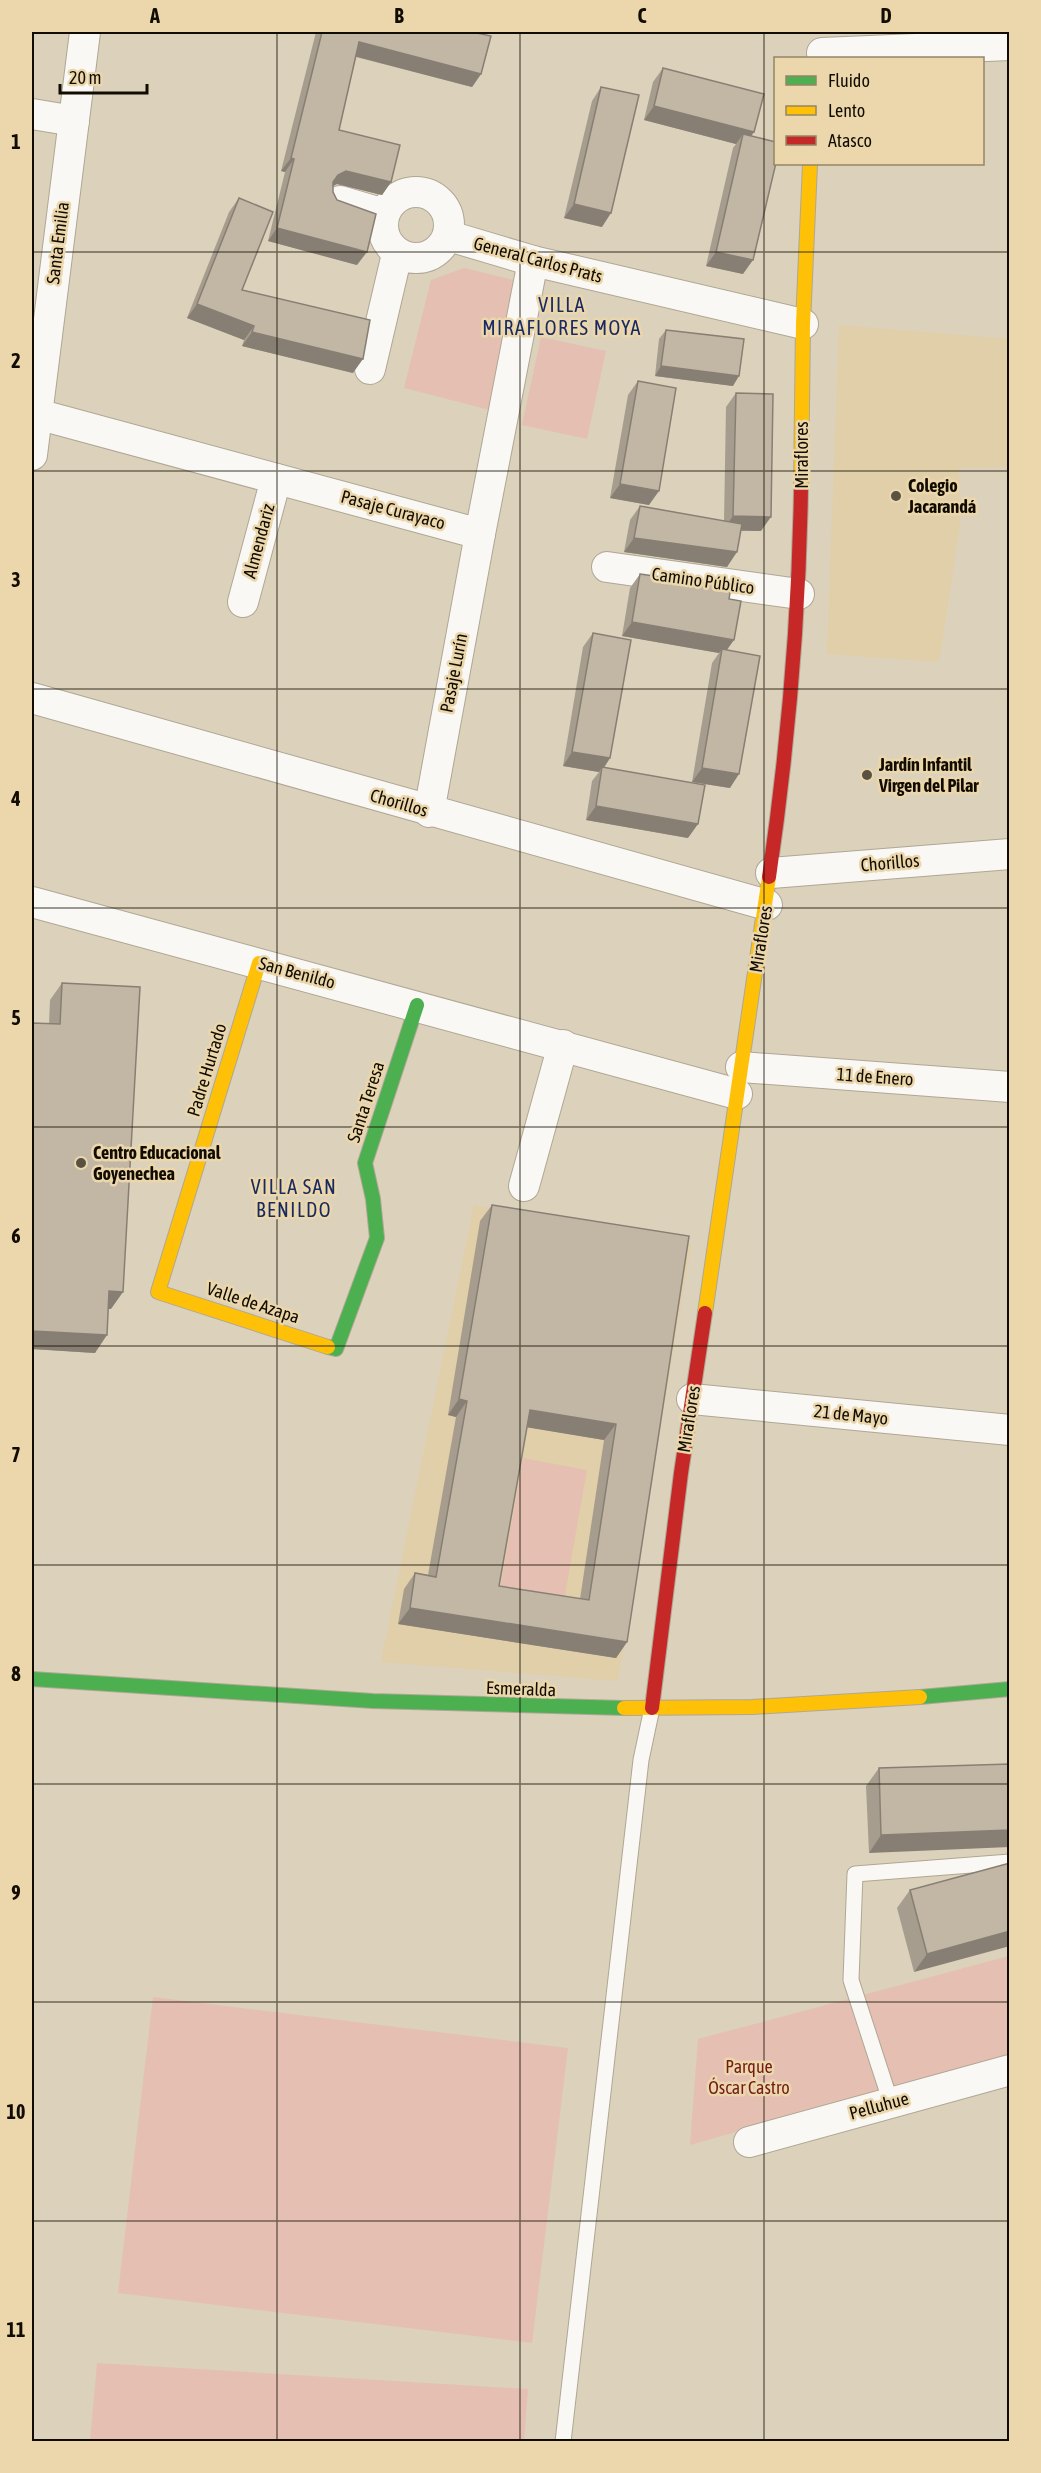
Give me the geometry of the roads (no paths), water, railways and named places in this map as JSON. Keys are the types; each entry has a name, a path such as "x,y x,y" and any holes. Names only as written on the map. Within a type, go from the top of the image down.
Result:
{"street":[{"name":"Santa Emilia","path":"32,455 37,414 40,322 74,121 85,32"},
{"path":"823,48 1010,45"},
{"path":"32,114 74,121"},
{"name":"Miraflores","path":"652,1708 692,1399 771,873 784,769 799,594 803,324 810,165"},
{"name":"General Carlos Prats","path":"384,214 393,201 405,192 429,194 443,203 450,221 449,237 433,253 409,259 397,254"},
{"path":"340,201 384,214 384,226 389,245 397,254 370,369"},
{"name":"General Carlos Prats","path":"449,237 533,261 803,324"},
{"path":"480,534 533,261"},
{"name":"Pasaje Curayaco","path":"37,414 480,534"},
{"name":"Almendariz","path":"243,603 276,479"},
{"name":"Pasaje Lurín","path":"429,812 480,534"},
{"name":"Camino Público","path":"607,567 799,594"},
{"name":"Chorillos","path":"32,698 429,812 766,905"},
{"name":"Chorillos","path":"771,873 1010,854"},
{"name":"San Benildo","path":"32,902 563,1045 739,1080"},
{"name":"Padre Hurtado","path":"158,1292 259,963"},
{"name":"Santa Teresa","path":"336,1349 377,1238 374,1199 365,1162 417,1005"},
{"path":"524,1186 563,1045"},
{"name":"11 de Enero","path":"739,1080 1010,1087"},
{"name":"Valle de Azapa","path":"158,1292 336,1349"},
{"name":"21 de Mayo","path":"692,1399 1010,1430"},
{"name":"Esmeralda","path":"32,1679 335,1699 542,1708 757,1706 1010,1689"},
{"name":"Pelluhue","path":"749,2142 1010,2070"}],"lane":[{"path":"563,2442 641,1760 652,1708"},
{"path":"891,2103 851,1980 855,1874 1010,1862"}],"place":[{"name":"Colegio Jacarandá","path":"896,496"},
{"name":"Jardín Infantil Virgen del Pilar","path":"867,775"},
{"name":"Centro Educacional Goyenechea","path":"81,1163"}],"district":[{"name":"VILLA MIRAFLORES MOYA","path":"562,316"},
{"name":"VILLA SAN BENILDO","path":"294,1198"}],"park label":[{"name":"Parque Óscar Castro","path":"749,2077"}]}
